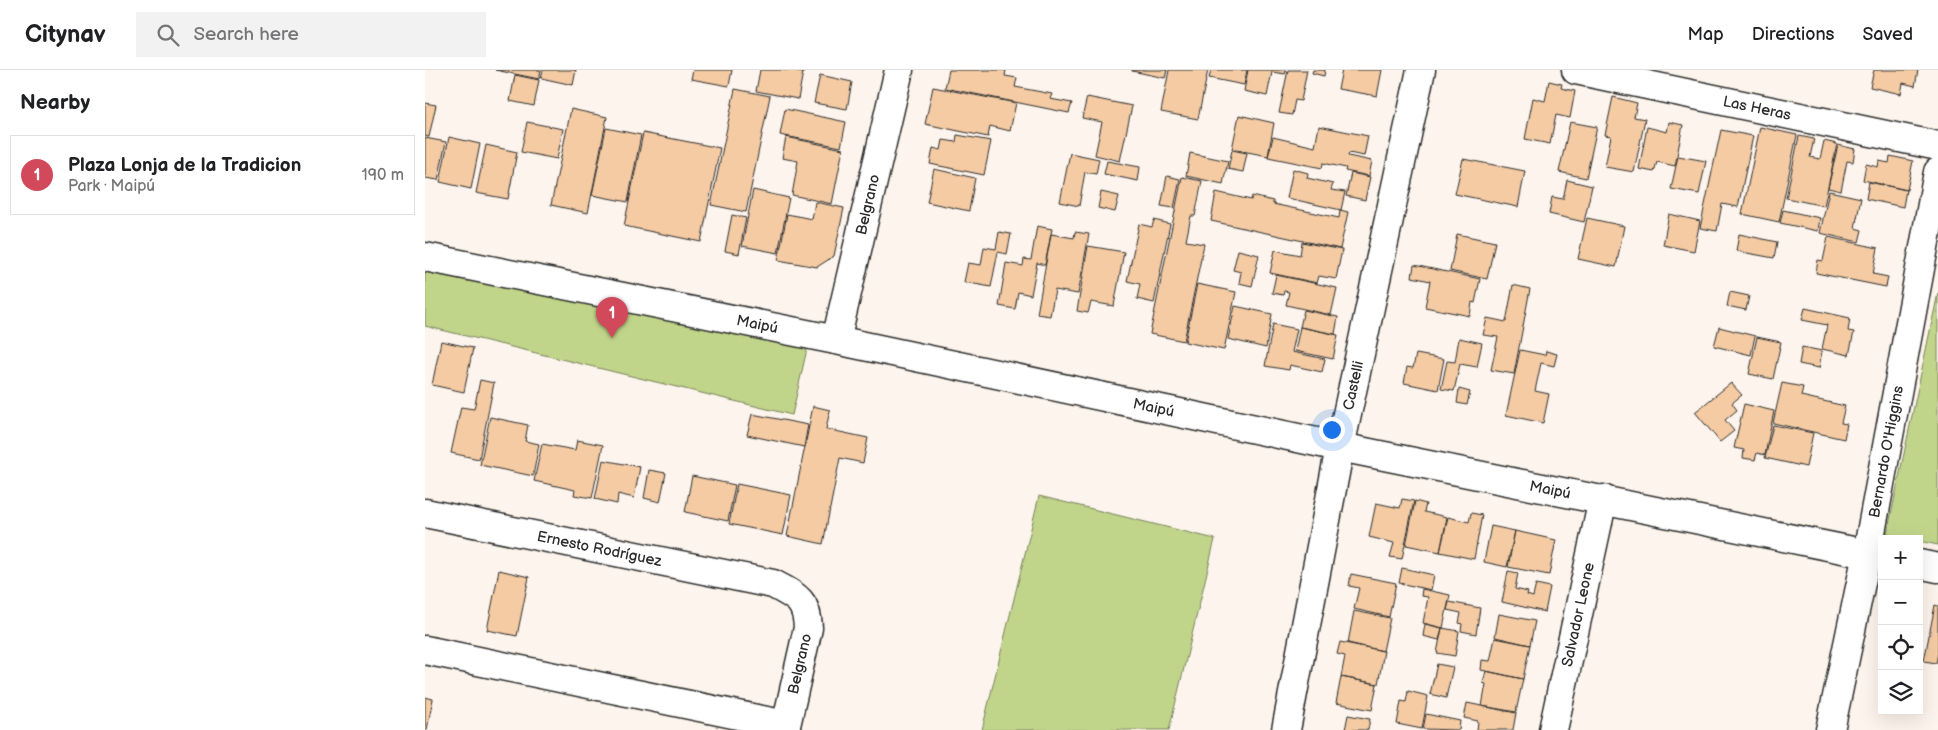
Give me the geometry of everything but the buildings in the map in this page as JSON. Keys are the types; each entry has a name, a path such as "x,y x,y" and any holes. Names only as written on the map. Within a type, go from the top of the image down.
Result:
{"street":[{"name":"Belgrano","path":"836,340 899,70"},
{"name":"Castelli","path":"1285,730 1340,447 1421,70"},
{"name":"Las Heras","path":"1576,70 1938,146"},
{"name":"Bernardo O'Higgins","path":"1830,730 1875,556 1938,172"},
{"name":"Maipú","path":"425,257 836,340 1340,447 1603,499 1875,556"},
{"name":"Salvador Leone","path":"1553,730 1603,499"},
{"name":"Ernesto Rodríguez","path":"425,513 773,584"},
{"path":"1923,565 1938,568"},
{"name":"Belgrano","path":"773,584 797,597 807,613 808,628 785,728"},
{"path":"425,650 785,728"}],"green space":[{"path":"425,269 807,349 792,415 425,326"},
{"path":"1938,293 1938,545 1923,542 1923,535 1887,534"},
{"path":"1039,496 1215,539 1169,730 982,730"}],"place":[{"name":"Plaza Lonja de la Tradicion","path":"612,338"}]}
